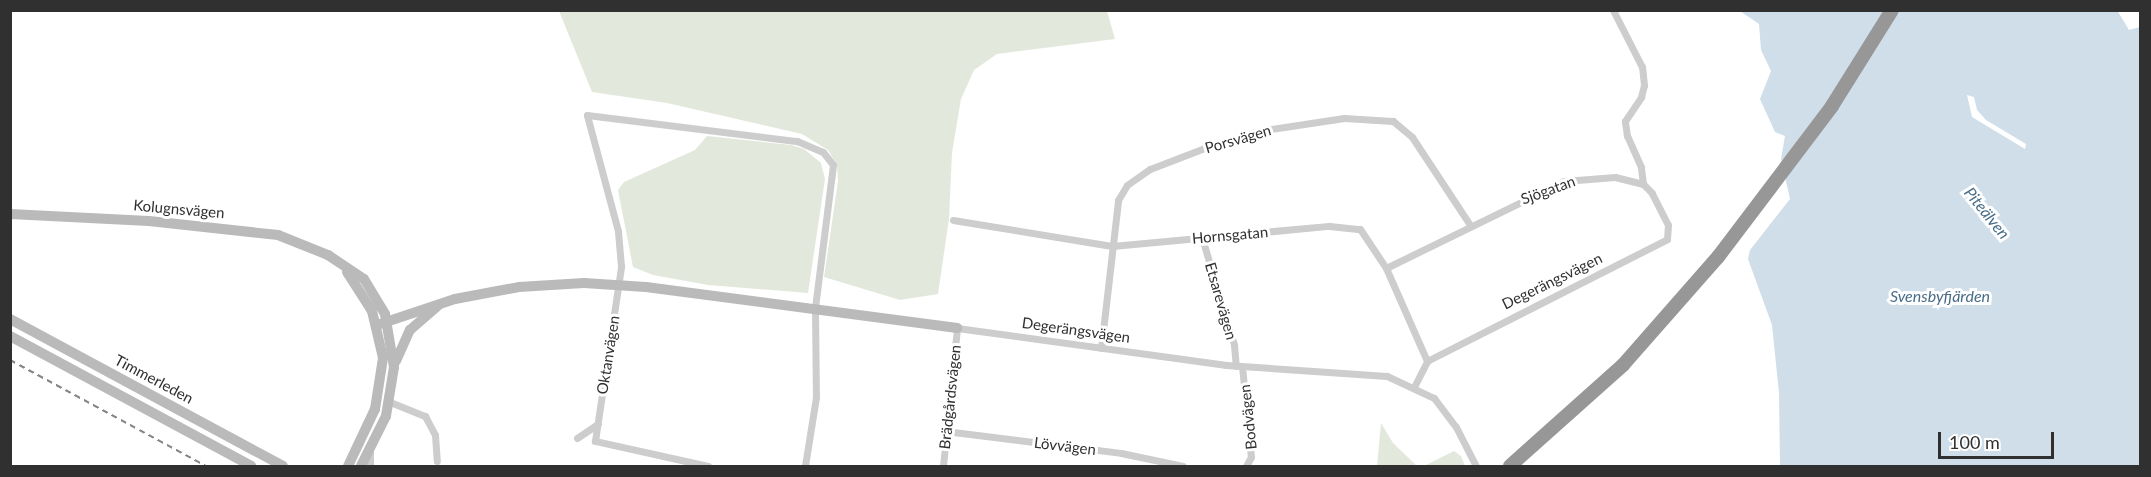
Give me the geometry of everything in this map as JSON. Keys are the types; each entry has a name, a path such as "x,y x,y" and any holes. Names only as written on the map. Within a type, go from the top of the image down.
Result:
{"highway":[{"path":"1510,466 1573,414 1639,348 1783,179 1843,90 1892,10"},
{"path":"1522,466 1598,400 1666,330 1835,115 1900,10"}],"street":[{"path":"1613,10 1641,67 1644,85 1641,97 1625,121 1627,136 1641,166 1643,184"},
{"name":"Oktanvägen","path":"598,424 619,285 618,231 587,115 797,141 823,152 833,165 832,190 815,308"},
{"name":"Porsvägen","path":"1101,348 1118,200 1127,185 1150,169 1258,131 1344,118 1377,117 1403,128 1470,225"},
{"name":"Sjögatan","path":"1386,268 1564,181 1616,177 1643,184"},
{"name":"Degerängsvägen","path":"1427,360 1663,242 1669,235 1668,225 1652,193 1643,184"},
{"name":"Kolugnsvägen","path":"10,214 256,231 311,246 339,262 357,283 382,323 394,367"},
{"name":"Hornsgatan","path":"953,220 1112,246 1345,225 1360,229 1386,268 1427,360"},
{"name":"Etsarevägen","path":"1202,238 1239,366"},
{"name":"Degerängsvägen","path":"382,323 442,304 519,287 619,285 815,308 1239,366 1355,371 1387,376 1434,398 1456,427 1476,466"},
{"name":"Kolugnsvägen","path":"361,466 370,451 390,402 394,367 410,330 442,304"},
{"path":"805,466 816,397 815,308"},
{"name":"Timmerleden","path":"10,319 283,466"},
{"name":"Kolugnsvägen","path":"348,466 381,389 382,323"},
{"name":"Brädgårdsvägen","path":"943,466 957,328"},
{"name":"Timmerleden","path":"10,336 251,466"},
{"path":"1414,387 1427,360"},
{"name":"Bodvägen","path":"1239,366 1251,457 1246,466"},
{"path":"390,402 425,416 435,435 436,461"},
{"path":"577,438 598,424"},
{"path":"598,424 595,441 708,466"},
{"name":"Lövvägen","path":"945,431 1183,466"},
{"name":"Kolugnsvägen","path":"370,451 370,466"}],"shaded area":[{"path":"559,11 1107,11 1115,39 997,54 974,70 961,99 952,153 949,219 938,294 900,300 824,277 838,181 837,165 828,150 802,134 667,103 592,92"},
{"path":"707,136 791,145 804,149 821,163 825,179 808,293 708,285 653,275 633,267 618,190 624,182 695,150"},
{"path":"1381,423 1393,443 1417,466 1377,466"},
{"path":"1454,451 1461,456 1465,466 1424,466"}],"water":[{"name":"Svensbyfjärden","path":"2117,10 2129,30 2140,27 2140,466 1780,466 1779,393 1772,325 1748,259 1750,250 1790,199 1781,159 1785,136 1775,132 1760,99 1771,71 1761,50 1759,24 1740,11","holes":["1967,95 1974,97 1977,110 1986,120 2026,144 2025,149 1972,117"]}],"railway":[{"path":"10,360 206,466"}],"water label":[{"name":"Piteälven","path":"1987,213"}]}
